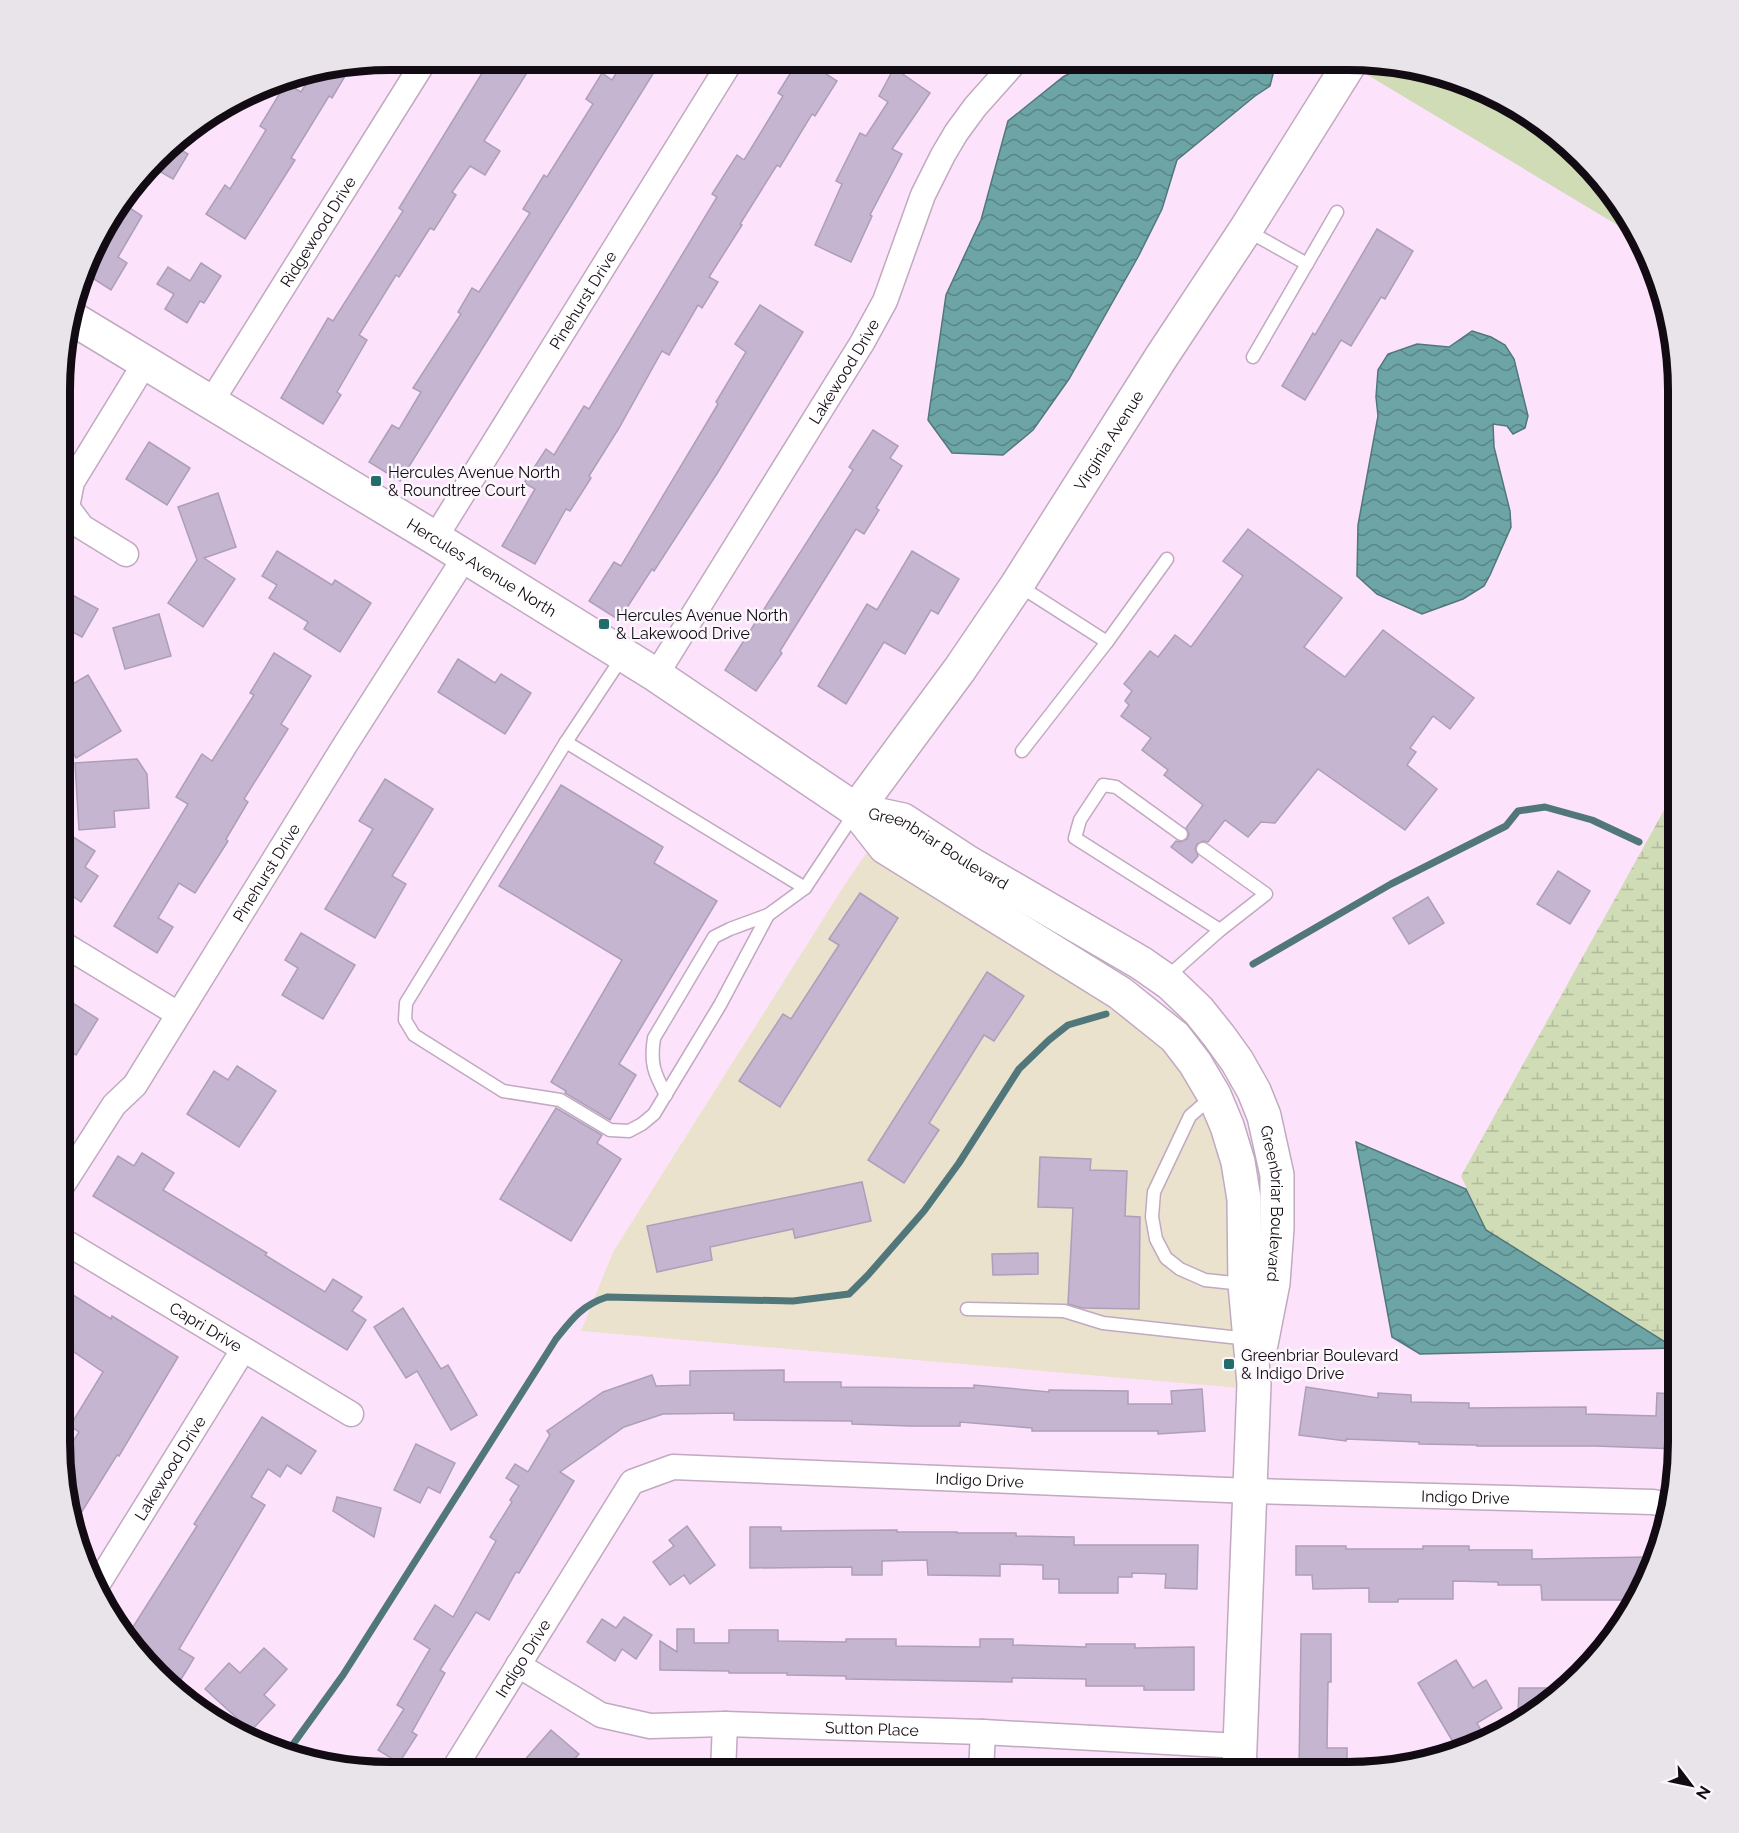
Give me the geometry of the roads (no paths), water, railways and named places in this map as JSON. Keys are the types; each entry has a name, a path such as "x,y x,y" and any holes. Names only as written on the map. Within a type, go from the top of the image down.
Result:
{"street":[{"name":"Ridgewood Drive","path":"212,402 418,70"},
{"name":"Pinehurst Drive","path":"435,538 725,70"},
{"name":"Lakewood Drive","path":"656,675 862,343 885,301 923,195 956,133 975,107 1008,70"},
{"name":"Virginia Avenue","path":"856,810 960,669 1017,585 1346,70"},
{"name":"Hercules Avenue North","path":"78,322 465,556 656,675 856,810"},
{"path":"71,487 145,363"},
{"path":"71,512 82,527 126,554"},
{"name":"Pinehurst Drive","path":"71,1172 114,1105 135,1085 465,556"},
{"name":"Greenbriar Boulevard","path":"856,810 903,820 969,863 1141,963 1199,1011 1237,1061 1254,1091 1264,1116 1277,1175 1277,1227 1273,1283 1254,1384"},
{"name":"Greenbriar Boulevard","path":"856,810 885,847 1120,993 1175,1037 1195,1063 1214,1095 1227,1126 1238,1162 1244,1199 1245,1284 1254,1384 1240,1759"},
{"path":"71,949 178,1014"},
{"name":"Capri Drive","path":"71,1245 351,1414"},
{"name":"Lakewood Drive","path":"101,1579 243,1350"},
{"name":"Indigo Drive","path":"458,1762 632,1482 673,1467 1251,1491 1662,1504"},
{"name":"Sutton Place","path":"518,1665 601,1715 650,1725 725,1724 982,1732 1240,1759"},
{"path":"723,1762 725,1724"},
{"path":"981,1762 982,1732"}],"lane":[{"path":"1253,357 1337,212"},
{"path":"1246,229 1307,264"},
{"path":"1022,751 1107,642 1167,559"},
{"path":"1017,585 1107,642"},
{"path":"623,655 566,742 406,1003 405,1020 414,1035 503,1091 560,1100 610,1130 629,1131 654,1114 720,1005 768,915"},
{"path":"566,742 805,888"},
{"path":"1181,834 1116,787 1103,785 1080,820 1075,838 1220,930"},
{"path":"666,1095 654,1074 651,1055 654,1038 714,937 730,928 768,915 805,888 856,810"},
{"path":"1164,980 1220,930 1266,894 1203,849"},
{"path":"1214,1095 1190,1116 1154,1192 1152,1217 1156,1239 1166,1258 1180,1269 1204,1280 1245,1284"},
{"path":"967,1309 1064,1311 1102,1323 1250,1339"}],"water":[{"path":"1076,70 1274,70 1270,86 1177,160 1162,209 1138,257 1069,379 1033,430 1003,455 952,453 928,420 946,295 981,220 1008,121 1063,77"},
{"path":"1472,331 1491,337 1505,345 1514,359 1528,416 1525,428 1513,434 1507,426 1493,424 1494,447 1510,511 1511,527 1484,586 1463,599 1422,614 1377,594 1357,576 1358,525 1378,416 1376,397 1378,370 1388,354 1417,344 1449,347"},
{"path":"1356,1142 1466,1189 1486,1230 1668,1344 1668,1348 1420,1354 1392,1337"}],"waterway":[{"path":"1253,964 1391,884 1506,826 1518,811 1545,807 1592,820 1639,842"},
{"path":"291,1747 343,1675 556,1339 578,1314 591,1304 607,1297 793,1301 849,1294 924,1211 959,1163 1019,1069 1068,1025 1106,1014"}],"place":[{"name":"Hercules Avenue North & Roundtree Court","path":"376,481"},
{"name":"Hercules Avenue North & Lakewood Drive","path":"604,624"},
{"name":"Greenbriar Boulevard & Indigo Drive","path":"1229,1364"}]}
